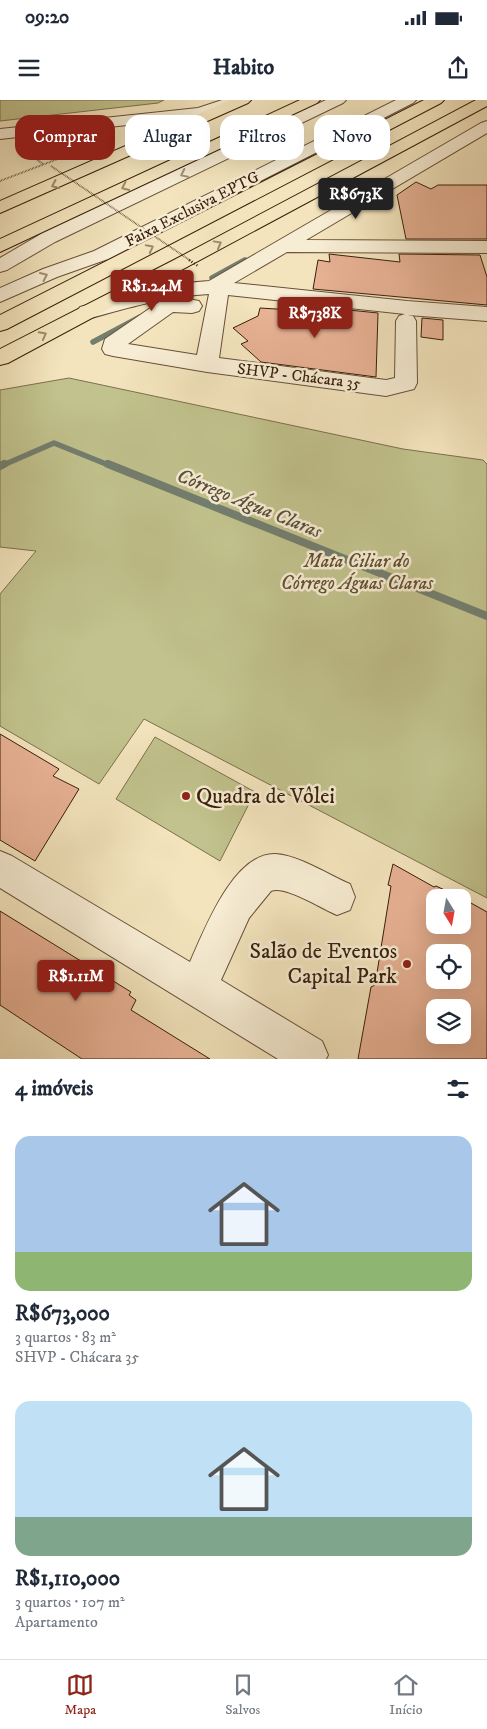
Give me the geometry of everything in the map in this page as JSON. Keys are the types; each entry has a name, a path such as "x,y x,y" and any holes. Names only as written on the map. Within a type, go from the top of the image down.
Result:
{"main road":[{"path":"0,208 243,100"},
{"path":"0,246 312,100"},
{"path":"0,324 436,100"},
{"path":"0,358 179,265 487,100"},
{"path":"0,332 60,294"}],"street":[{"path":"0,134 200,112 238,100"},
{"name":"Faixa Exclusiva EPTG","path":"0,266 48,238 338,100"},
{"name":"Faixa Exclusiva EPTG","path":"0,296 50,273 101,255 408,100"},
{"path":"216,294 207,364 113,349 113,344 169,305 216,294 280,246 487,126"},
{"path":"465,138 487,138"},
{"path":"280,246 487,247"},
{"path":"87,312 144,296 179,289 216,294 487,314"},
{"name":"SHVP - Chácara 35","path":"207,364 386,388 398,386 406,383 406,321"},
{"path":"0,868 308,1055"},
{"path":"198,989 216,947 242,896 257,880 269,872 283,873 337,897"}],"path":[{"path":"0,181 54,160"},
{"path":"52,166 198,266"}],"green space":[{"path":"0,100 164,100 158,103 53,115 15,115 15,119 0,121"},
{"name":"Mata Ciliar do Córrego Águas Claras","path":"69,378 403,449 483,460 487,464 487,898 144,719 99,784 0,726 0,594 36,551 0,547 0,390"},
{"name":"Quadra de Vôlei","path":"155,737 255,792 220,861 116,799"}],"building":[{"path":"416,182 431,189 438,185 487,185 487,239 406,239 397,195"},
{"path":"329,254 400,262 399,254 480,255 487,277 487,305 313,289 318,260 330,262"},
{"path":"310,306 378,313 376,377 261,362 241,344 248,341 233,328 258,316 260,308 309,311"},
{"path":"422,318 443,320 443,340 421,337"},
{"path":"0,734 59,769 53,776 79,789 35,861 0,840"},
{"name":"Salão de Eventos Capital Park","path":"393,864 434,887 442,889 426,889 426,934 471,934 471,903 487,912 487,1059 358,1059 371,987 375,985 391,886 388,885"},
{"path":"0,911 131,992 129,995 136,1000 131,1010 210,1059 82,1059 0,1005"}],"waterway":[{"path":"212,278 245,260 243,261"},
{"path":"93,342 140,317"},
{"name":"Córrego Água Claras","path":"1,466 54,443 111,466"},
{"name":"Córrego Água Claras","path":"0,466 4,464"},
{"name":"Córrego Água Claras","path":"108,464 487,616"}],"place":[{"name":"Quadra de Vôlei","path":"186,796"},
{"name":"Salão de Eventos Capital Park","path":"407,964"}]}
